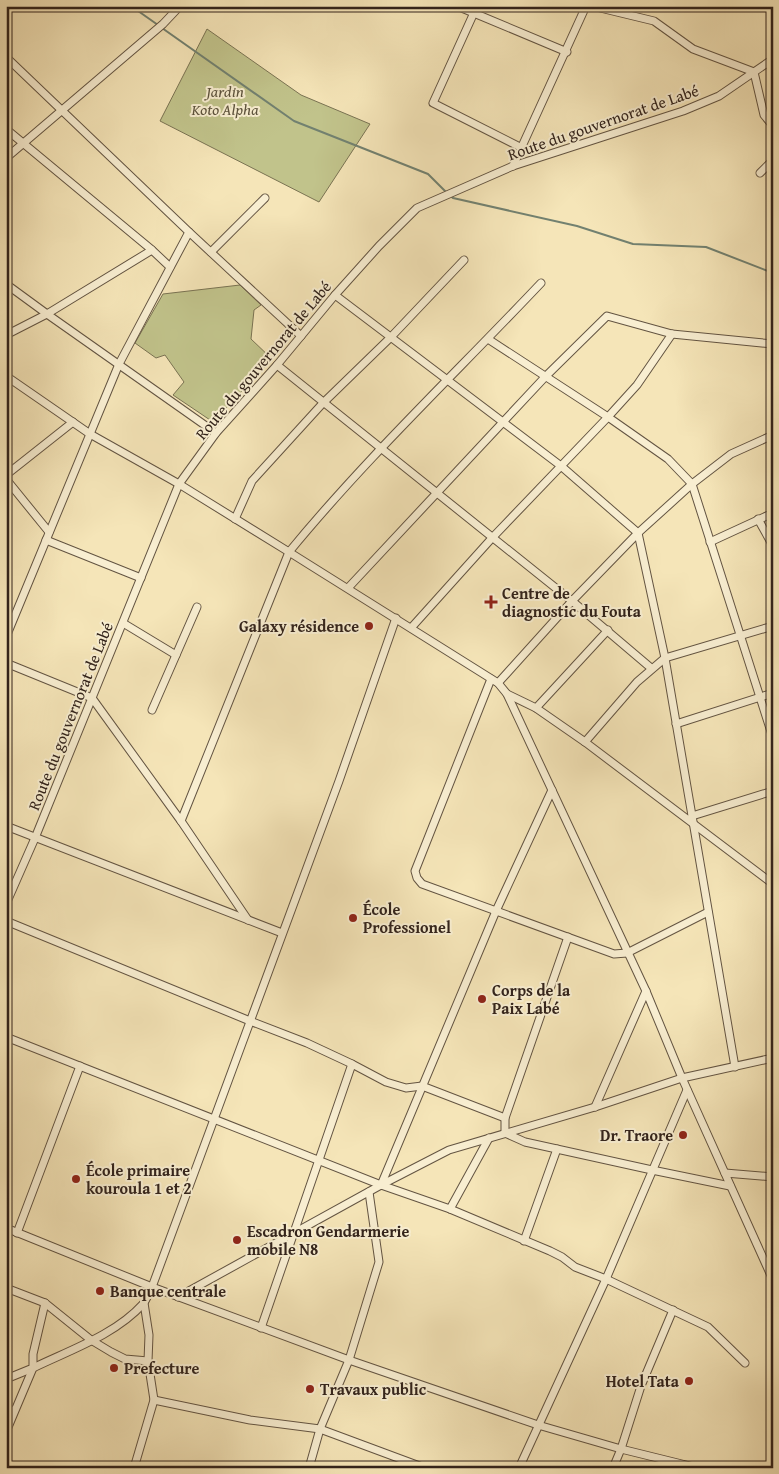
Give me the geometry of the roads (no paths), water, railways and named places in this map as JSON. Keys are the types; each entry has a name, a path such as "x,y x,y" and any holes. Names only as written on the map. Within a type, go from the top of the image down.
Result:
{"street":[{"path":"6,158 164,24 180,6"},
{"path":"457,6 476,10 567,52"},
{"path":"513,166 567,52 586,6"},
{"path":"592,6 654,21 693,49 754,72 764,115 773,126"},
{"path":"476,10 434,103 522,148"},
{"path":"6,57 301,336"},
{"name":"Route du gouvernorat de Labé","path":"6,904 35,838 178,484 216,433 379,246 417,208 513,166 684,111 718,96 773,59"},
{"path":"6,129 170,267"},
{"path":"760,173 773,160"},
{"path":"211,252 265,198"},
{"path":"7,633 118,364 189,232"},
{"path":"6,335 47,314 152,250"},
{"path":"235,519 252,481 323,402 391,337 464,260"},
{"path":"181,821 289,552 315,520 381,448 541,282"},
{"path":"6,284 216,433"},
{"path":"335,295 561,466 638,533 665,658 735,1067"},
{"path":"348,588 546,376 607,316 672,334 773,344"},
{"path":"411,628 492,538 608,417 636,385 672,334"},
{"path":"488,339 608,417 668,459 692,484 773,738"},
{"path":"277,365 608,630 651,668"},
{"path":"6,376 90,434 178,484 396,618 495,681 507,694 646,991 687,1090 773,1280"},
{"path":"6,475 74,422"},
{"path":"708,912 627,953 614,954 422,884 417,878 415,871 495,681 638,533 692,484 731,454 773,435"},
{"path":"6,480 50,532"},
{"path":"710,542 773,513"},
{"path":"758,520 773,546"},
{"path":"46,540 141,578"},
{"path":"152,710 197,607"},
{"path":"6,1380 91,1340 122,1322 144,1303 152,1287 339,781 396,618"},
{"path":"123,623 176,655"},
{"path":"585,742 637,682 651,668 665,658 773,626"},
{"path":"536,708 608,630"},
{"path":"6,663 92,698 181,821 248,920"},
{"path":"676,724 773,693"},
{"path":"507,694 536,708 585,742 692,819 773,884"},
{"path":"381,1185 496,911 552,790"},
{"path":"692,819 773,791"},
{"path":"6,826 282,933"},
{"path":"6,921 307,1043 386,1082 406,1088 422,1086 505,1118"},
{"path":"505,1132 505,1118 568,937"},
{"path":"595,1107 646,991"},
{"path":"6,1037 381,1185 450,1209 562,1257 576,1267 708,1327 745,1363"},
{"path":"178,1297 381,1185 449,1150 595,1107 682,1078 773,1058"},
{"path":"261,1328 352,1064"},
{"path":"17,1233 80,1066"},
{"path":"519,1468 606,1279 687,1090"},
{"path":"505,1132 526,1142 730,1186"},
{"path":"450,1209 489,1138"},
{"path":"524,1241 557,1149"},
{"path":"725,1173 773,1177"},
{"path":"308,1468 320,1428 348,1360 379,1262 369,1192"},
{"path":"6,1228 152,1287 348,1360 538,1425 621,1449 698,1468"},
{"path":"6,1288 45,1303 91,1340 126,1359 148,1361"},
{"path":"6,1432 33,1368 33,1354 45,1303"},
{"path":"134,1468 154,1400 148,1361 149,1335 144,1303"},
{"path":"613,1468 641,1386 673,1310"},
{"path":"154,1400 250,1420 320,1428 425,1468"},
{"path":"6,1408 14,1411"}],"waterway":[{"path":"131,6 158,25"},
{"path":"162,28 294,121 428,174 447,193"},
{"path":"451,196 577,226 633,244 706,247 773,273"}],"place":[{"name":"Centre de diagnostic du Fouta","path":"491,602"},
{"name":"Galaxy résidence","path":"369,626"},
{"name":"École Professionel","path":"353,918"},
{"name":"Corps de la Paix Labé","path":"482,999"},
{"name":"Dr. Traore","path":"683,1135"},
{"name":"École primaire kouroula 1 et 2","path":"76,1179"},
{"name":"Escadron Gendarmerie mobile N8","path":"237,1240"},
{"name":"Banque centrale","path":"100,1291"},
{"name":"Prefecture","path":"114,1368"},
{"name":"Hotel Tata","path":"689,1381"},
{"name":"Travaux public","path":"310,1389"}],"park label":[{"name":"Jardin Koto Alpha","path":"225,100"}]}
